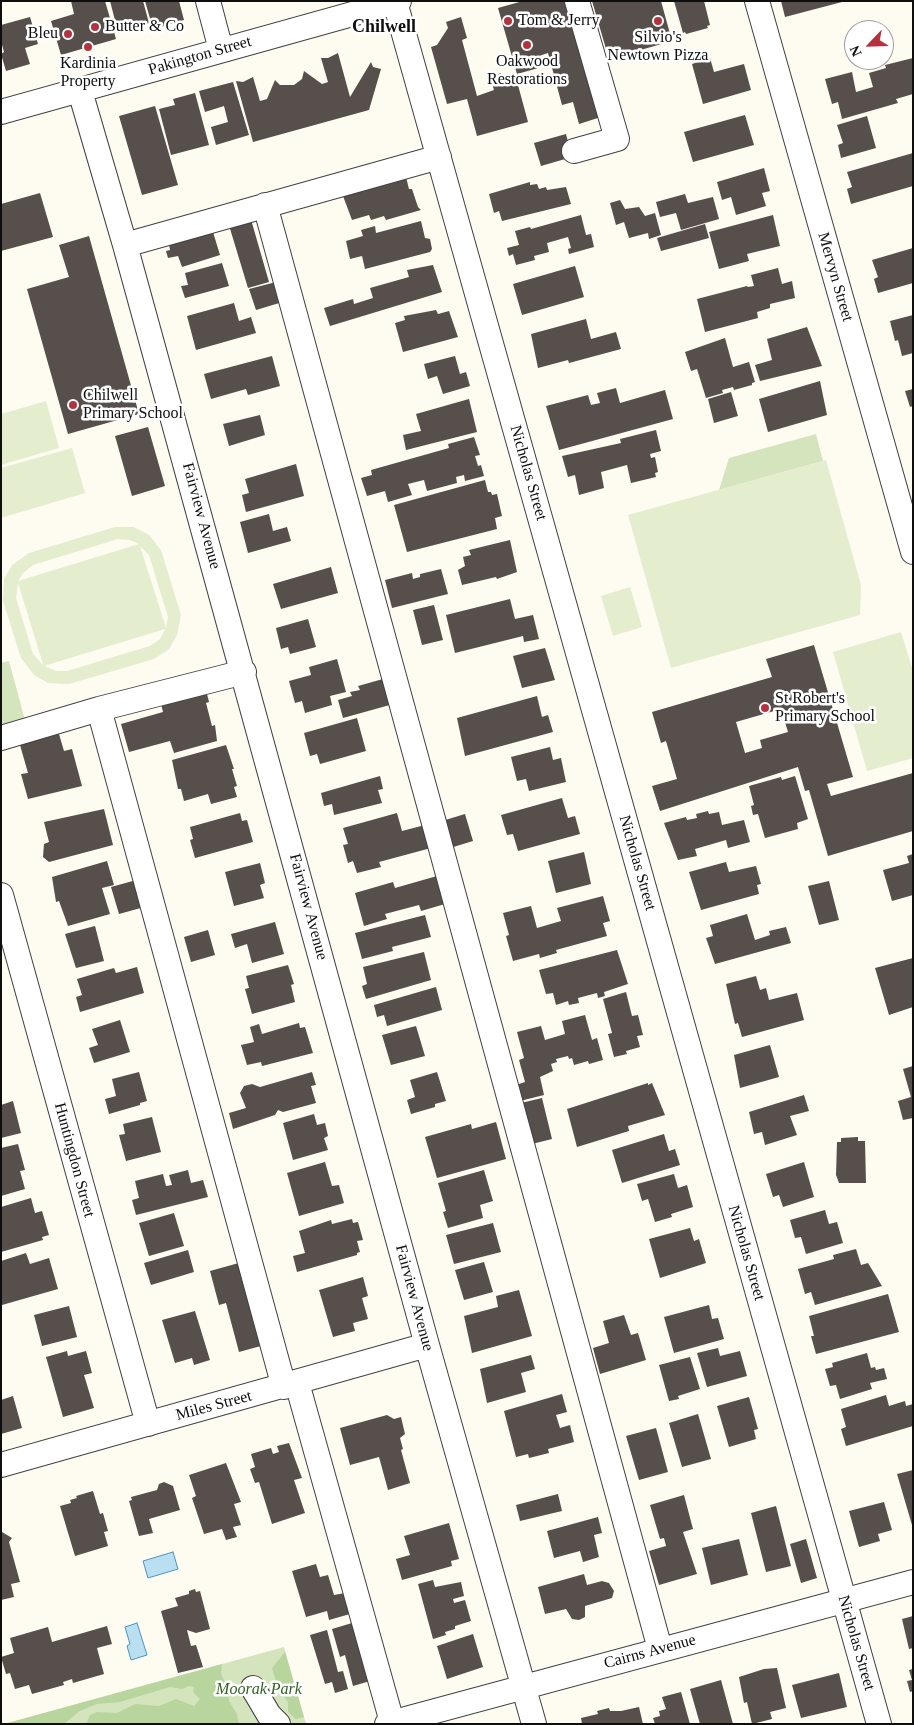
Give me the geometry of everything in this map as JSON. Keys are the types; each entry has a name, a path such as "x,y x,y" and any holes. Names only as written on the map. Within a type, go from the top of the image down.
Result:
{"street":[{"path":"208,1 221,50"},
{"path":"574,151 617,139 577,1"},
{"name":"Mervyn Street","path":"757,1 913,552"},
{"name":"Pakington Street","path":"1,112 221,50 349,8 397,2"},
{"name":"Nicholas Street","path":"397,2 879,1724"},
{"name":"Fairview Avenue","path":"80,91 125,244 244,672 427,1345 534,1724"},
{"path":"125,244 439,157"},
{"path":"265,205 660,1649"},
{"path":"1,738 99,709 244,672"},
{"path":"99,709 290,1385 390,1723"},
{"name":"Huntingdon Street","path":"1,895 148,1424"},
{"name":"Miles Street","path":"1,1465 427,1345"},
{"name":"Cairns Avenue","path":"390,1723 913,1582"},
{"path":"253,1688 269,1715 278,1724"}],"green space":[{"path":"46,401 59,448 1,465 1,414"},
{"path":"816,434 823,461 719,490 729,458"},
{"path":"72,448 85,493 1,518 1,468"},
{"path":"826,460 861,585 860,615 671,668 628,515"},
{"path":"115,527 134,527 149,535 161,550 181,615 177,635 169,649 154,659 69,684 48,683 34,675 21,658 3,601 4,579 12,565 29,553","holes":["118,539 130,540 139,544 18,581 23,573 33,565","140,546 149,555 168,617 166,628","18,583 43,665 33,654 16,598","165,629 160,639 150,646 67,671 56,671 44,666"]},
{"path":"630,587 642,627 613,636 601,596"},
{"path":"901,632 913,671 913,758 867,771 833,652"},
{"path":"9,661 25,720 1,727 1,663"},
{"name":"Moorak Park","path":"284,1647 306,1724 4,1724"},
{"path":"285,1652 304,1717 296,1719 288,1712 288,1702 282,1694 287,1686 276,1681 272,1668"},
{"path":"222,1664 221,1674 228,1689 229,1701 237,1714 239,1724 86,1724 90,1715 97,1712 117,1713 135,1704 159,1706 176,1699 194,1706 200,1699 193,1692 194,1687 189,1686 182,1689 170,1687 120,1702 97,1704 80,1711 64,1724 4,1724"}],"water":[{"path":"173,1552 178,1569 148,1578 143,1561"},
{"path":"137,1623 147,1655 131,1660 127,1646 130,1644 125,1627"}],"building":[{"name":"Butter & Co","path":"71,1 105,1 116,39 61,55 51,21 74,14"},
{"path":"110,1 143,1 149,23 118,32"},
{"path":"145,1 179,1 184,20 153,29"},
{"path":"523,1 568,1 601,117 579,124 573,102 562,105 548,53 539,56 542,67 517,74 498,8"},
{"path":"592,1 661,1 672,41 609,59"},
{"path":"674,1 704,1 710,25 707,26 708,28 686,34 685,32 683,33"},
{"path":"781,1 842,1 842,2 785,17"},
{"path":"30,17 38,44 25,48 30,64 6,71 1,54 4,52 1,41 1,25"},
{"path":"461,17 467,38 462,40 477,96 494,90 489,74 493,73 493,76 501,73 503,78 515,74 528,122 477,136 467,99 447,104 431,47 437,45 448,28 446,22"},
{"path":"338,53 350,97 371,62 373,67 381,69 369,110 253,142 236,81 243,82 253,77 260,101 267,99 275,80 280,85 294,85 302,79 304,71 322,84 328,82 321,58 328,58"},
{"path":"710,58 714,72 744,64 751,90 703,104 692,64"},
{"path":"913,58 913,94 896,99 898,103 842,119 838,102 832,104 825,79 852,72 856,92 873,87 869,73 879,70 894,70 894,63"},
{"path":"233,82 249,135 216,145 211,127 228,122 224,106 205,112 199,91"},
{"path":"195,93 209,145 171,155 159,109 175,105 173,99"},
{"path":"155,106 178,185 142,195 119,116"},
{"path":"745,115 754,145 693,162 684,132"},
{"path":"867,116 876,148 841,158 838,145 843,143 837,125"},
{"path":"566,134 572,157 541,166 534,143"},
{"path":"913,153 913,186 851,204 847,189 852,187 847,172"},
{"path":"764,168 770,191 762,193 766,206 736,215 731,197 722,200 717,182"},
{"path":"406,177 409,189 412,189 418,207 421,210 386,220 384,216 371,220 369,215 352,220 343,196"},
{"path":"530,182 530,185 537,184 539,189 546,187 547,190 566,187 571,204 502,221 499,211 494,213 489,194"},
{"path":"40,193 53,237 1,251 1,204"},
{"path":"685,194 688,203 713,197 719,219 681,230 676,213 660,217 656,202"},
{"path":"620,200 625,209 639,207 645,216 655,213 661,235 649,239 648,233 629,238 624,222 616,225 610,203"},
{"path":"581,215 586,235 591,234 594,247 569,254 568,249 571,248 568,237 547,243 549,252 534,256 535,260 516,265 513,254 509,256 507,248 519,245 515,231 530,227 531,229"},
{"path":"773,215 780,246 747,254 749,261 719,269 709,232"},
{"path":"250,216 269,282 248,288 228,222"},
{"path":"421,221 425,238 430,239 432,249 430,252 365,269 362,256 350,259 346,241 363,236 361,230 375,226 376,233"},
{"path":"705,224 709,238 661,251 657,238"},
{"path":"213,232 220,255 182,267 178,256 168,258 166,251 170,250 169,245"},
{"path":"89,236 139,414 68,434 27,289 69,277 59,245"},
{"path":"913,248 913,283 878,293 874,279 878,277 872,260"},
{"path":"222,263 229,286 185,298 181,286 188,285 185,273"},
{"path":"433,265 442,292 330,326 324,308 353,299 354,304 373,298 370,288 409,277 407,270"},
{"path":"575,266 584,297 522,315 513,284"},
{"path":"778,268 782,284 792,281 795,298 770,304 770,308 757,312 758,318 705,332 697,299 747,286 754,286 751,275"},
{"path":"280,281 286,301 256,310 249,289"},
{"path":"234,303 239,321 251,317 256,333 196,350 187,316"},
{"path":"436,310 438,314 449,311 458,337 403,352 395,323 405,320 404,316"},
{"path":"913,315 913,353 902,356 898,340 895,341 890,321"},
{"path":"586,319 591,339 616,332 621,349 569,363 568,360 538,368 531,334"},
{"path":"807,327 822,366 760,381 755,365 772,360 767,339"},
{"path":"725,338 733,367 749,362 755,382 752,385 734,390 733,387 722,390 723,393 706,398 697,369 691,371 685,352"},
{"path":"272,356 280,386 248,395 246,389 211,399 204,374"},
{"path":"455,356 460,374 466,372 470,386 443,394 437,376 428,379 424,364"},
{"path":"820,381 827,415 768,432 759,399"},
{"path":"616,388 620,403 665,390 673,419 559,450 546,406 588,395 591,405 600,403 597,393"},
{"path":"913,389 913,406 910,407 905,391"},
{"path":"731,392 738,416 714,423 708,399"},
{"path":"469,399 477,432 406,450 403,435 421,431 416,414"},
{"path":"260,415 265,435 229,446 223,424"},
{"path":"148,427 165,486 132,496 115,436"},
{"path":"656,430 661,451 650,454 651,458 655,457 658,472 655,473 656,477 631,483 627,465 601,472 604,488 579,495 575,475 568,477 562,456 621,443 620,439"},
{"path":"474,437 480,455 475,456 478,466 481,465 484,476 465,481 464,475 456,477 457,483 427,491 424,480 408,484 412,495 388,502 385,491 367,496 361,478 372,475 371,470 449,448 448,444"},
{"path":"296,464 304,496 246,512 242,495 249,493 245,479"},
{"path":"485,480 488,492 491,492 492,495 497,494 502,516 495,518 497,529 407,552 394,505"},
{"path":"269,514 273,531 287,527 291,541 248,553 240,522"},
{"path":"510,540 517,572 497,579 496,577 462,585 458,570 465,566 463,557 471,555 469,550"},
{"path":"331,567 338,593 281,609 273,584"},
{"path":"441,569 448,594 392,608 385,580 412,573 413,579 420,577 420,574"},
{"path":"510,599 515,619 533,615 539,639 524,642 523,636 455,653 446,615"},
{"path":"434,605 443,640 422,645 413,610"},
{"path":"308,619 316,647 290,654 288,647 281,649 276,628"},
{"path":"814,645 853,777 827,784 831,796 913,773 913,831 828,856 809,790 805,791 798,767 660,811 652,786 677,779 666,741 661,743 652,712 772,677 766,659","holes":["781,709 788,732 760,740 762,748 745,753 736,722"]},
{"path":"545,648 555,680 522,688 513,656"},
{"path":"337,659 346,692 330,696 332,705 305,713 302,701 295,703 289,681 311,675 309,667"},
{"path":"390,677 397,703 343,718 338,700 352,696 350,692 360,690 358,686"},
{"path":"202,688 204,695 207,694 209,702 206,703 212,726 215,725 217,741 174,753 170,741 129,752 121,724 163,712 160,700"},
{"path":"537,696 542,717 548,715 553,732 465,756 457,718"},
{"path":"357,718 366,751 320,764 317,754 310,756 304,733"},
{"path":"59,734 64,751 72,749 82,786 28,799 21,774 28,773 20,745"},
{"path":"226,745 234,769 232,769 237,786 234,787 237,797 211,804 208,794 184,801 181,789 178,789 172,760"},
{"path":"550,747 553,760 561,758 566,782 529,791 526,779 517,781 511,757"},
{"path":"380,776 383,789 378,790 382,803 334,815 332,804 324,806 321,793"},
{"path":"795,776 808,819 797,823 798,829 765,838 758,814 753,815 751,806 754,805 749,786 781,777 782,780"},
{"path":"562,798 568,818 575,816 580,834 518,851 513,834 507,835 501,815"},
{"path":"104,809 113,845 49,862 43,857 44,844 49,842 44,822"},
{"path":"708,811 709,814 719,812 722,825 744,820 750,842 728,848 726,840 695,849 697,856 678,860 664,823 686,817 687,820 697,818 696,814"},
{"path":"240,813 242,821 247,820 253,842 195,858 190,840 193,839 190,827"},
{"path":"397,813 402,831 425,825 431,848 379,862 381,867 357,873 353,861 348,863 343,845 348,844 343,828"},
{"path":"465,814 473,841 450,848 442,821"},
{"path":"584,852 591,884 556,893 548,861"},
{"path":"913,854 913,895 892,901 883,870 909,863 907,856"},
{"path":"107,861 114,885 102,888 110,914 68,926 59,901 56,902 52,877"},
{"path":"726,862 729,872 756,866 761,884 757,885 759,894 701,910 689,872"},
{"path":"260,863 265,883 260,885 264,898 234,906 225,872"},
{"path":"444,874 445,904 421,911 419,905 385,914 387,919 364,926 355,893 393,882 395,888"},
{"path":"140,879 148,906 119,914 111,887"},
{"path":"829,881 839,920 819,925 808,886"},
{"path":"603,896 610,921 603,923 607,936 556,950 557,953 540,958 539,954 513,961 506,936 509,935 503,913 531,906 537,928 561,921 557,908"},
{"path":"747,914 755,940 770,935 769,931 786,927 791,943 715,964 706,938 713,936 710,925"},
{"path":"425,915 431,937 392,947 393,951 362,959 355,933"},
{"path":"275,922 284,954 252,963 247,944 235,948 231,934"},
{"path":"95,926 104,961 76,968 65,934"},
{"path":"208,930 215,955 191,962 184,937"},
{"path":"617,950 628,984 604,992 605,996 598,998 597,993 578,998 579,1003 569,1005 568,1001 556,1005 553,993 546,994 539,970"},
{"path":"424,952 431,980 366,999 362,986 367,984 363,967"},
{"path":"913,958 913,1007 889,1015 875,968"},
{"path":"288,965 294,984 291,985 295,1002 252,1014 245,989 249,988 246,976"},
{"path":"137,967 144,993 80,1012 76,997 82,995 77,979 114,968 116,973"},
{"path":"756,976 760,990 766,988 769,1000 797,993 804,1020 742,1037 738,1023 735,1024 726,984"},
{"path":"436,987 442,1010 387,1026 384,1015 377,1017 374,1005"},
{"path":"626,992 632,1016 638,1015 643,1035 637,1036 640,1047 626,1051 627,1054 614,1057 608,1034 612,1033 603,999"},
{"path":"585,1015 592,1040 597,1038 603,1060 589,1064 588,1061 574,1065 572,1058 569,1059 568,1056 556,1059 557,1062 551,1064 553,1071 540,1077 544,1095 520,1101 516,1085 525,1082 519,1060 524,1058 517,1032 541,1026 545,1040 565,1034 562,1021"},
{"path":"120,1020 130,1052 94,1063 89,1048 98,1045 92,1029"},
{"path":"299,1023 300,1028 305,1027 313,1053 262,1066 261,1062 247,1065 241,1045 254,1042 250,1027 259,1024 262,1034"},
{"path":"416,1026 425,1056 391,1065 382,1035"},
{"path":"770,1045 779,1077 740,1088 734,1055"},
{"path":"913,1066 913,1118 903,1120 898,1101 911,1097 903,1069"},
{"path":"139,1072 147,1101 140,1103 140,1105 109,1114 105,1099 116,1096 112,1079"},
{"path":"312,1072 316,1085 311,1086 316,1103 283,1112 278,1110 275,1115 233,1129 229,1113 246,1108 240,1093 244,1086 252,1084 260,1087"},
{"path":"437,1072 446,1101 435,1104 435,1107 411,1114 407,1100 415,1097 410,1080"},
{"path":"648,1083 648,1085 652,1083 665,1115 628,1126 629,1131 577,1147 567,1109"},
{"path":"804,1095 809,1111 790,1116 797,1135 765,1145 762,1132 754,1134 749,1112"},
{"path":"542,1098 552,1139 532,1144 521,1103"},
{"path":"13,1101 21,1133 1,1138 1,1105"},
{"path":"314,1114 317,1125 325,1123 328,1136 324,1138 328,1150 293,1160 283,1123"},
{"path":"152,1117 161,1152 126,1161 119,1135 125,1134 123,1124"},
{"path":"496,1122 506,1159 437,1178 425,1137 471,1124 472,1129"},
{"path":"664,1134 669,1151 675,1149 680,1165 622,1183 612,1150"},
{"path":"858,1137 858,1141 865,1141 866,1183 839,1183 836,1175 837,1142 841,1142 841,1138"},
{"path":"18,1144 25,1170 20,1171 25,1189 1,1196 1,1148"},
{"path":"325,1162 332,1186 339,1185 344,1203 299,1216 287,1173"},
{"path":"804,1162 814,1197 783,1207 779,1195 773,1197 766,1174"},
{"path":"188,1170 191,1183 203,1180 208,1197 136,1215 132,1200 139,1198 135,1181 163,1174 166,1186 172,1185 169,1175"},
{"path":"484,1170 493,1201 480,1205 483,1218 448,1228 443,1212 446,1211 438,1183"},
{"path":"674,1174 678,1188 687,1185 693,1207 671,1214 672,1217 655,1222 648,1199 642,1201 637,1184"},
{"path":"31,1198 35,1213 42,1211 49,1235 42,1237 43,1240 1,1252 1,1207"},
{"path":"825,1210 829,1224 837,1222 843,1243 806,1254 801,1237 795,1238 790,1220"},
{"path":"174,1213 184,1246 149,1256 139,1223"},
{"path":"352,1219 353,1223 358,1222 363,1240 357,1241 360,1252 357,1255 297,1272 293,1256 305,1253 299,1231 331,1220 332,1224"},
{"path":"493,1223 501,1252 454,1264 446,1235"},
{"path":"690,1228 694,1241 699,1239 706,1263 660,1278 649,1239"},
{"path":"856,1249 861,1265 868,1263 882,1286 815,1305 811,1292 805,1294 798,1269 834,1259 833,1255"},
{"path":"188,1250 194,1272 151,1285 144,1263"},
{"path":"26,1253 30,1264 49,1258 58,1289 2,1305 1,1261"},
{"path":"246,1261 268,1344 239,1352 226,1303 219,1305 210,1271"},
{"path":"484,1262 493,1292 464,1300 455,1270"},
{"path":"363,1277 368,1296 362,1298 368,1319 353,1323 355,1331 333,1337 319,1290"},
{"path":"519,1290 532,1336 472,1353 464,1316 498,1307 496,1296"},
{"path":"888,1294 899,1332 816,1354 811,1336 814,1336 809,1316"},
{"path":"709,1305 712,1319 718,1318 724,1339 674,1353 664,1317"},
{"path":"69,1306 77,1337 42,1346 34,1315"},
{"path":"195,1311 210,1360 194,1365 192,1358 175,1363 162,1320"},
{"path":"624,1315 631,1335 638,1333 646,1360 600,1374 593,1348 609,1343 603,1321"},
{"path":"718,1348 720,1356 740,1351 747,1376 707,1387 697,1353"},
{"path":"67,1351 68,1356 86,1351 92,1373 84,1375 94,1408 63,1417 46,1357"},
{"path":"867,1353 871,1368 875,1367 876,1370 884,1368 887,1379 870,1383 872,1389 840,1399 836,1385 830,1386 825,1369 833,1367 832,1363"},
{"path":"531,1355 535,1369 521,1373 526,1392 487,1403 480,1369"},
{"path":"690,1357 700,1389 678,1396 679,1399 669,1401 659,1365"},
{"path":"562,1394 567,1412 556,1415 560,1428 570,1425 574,1442 548,1449 549,1453 529,1458 528,1454 516,1457 504,1411"},
{"path":"886,1395 889,1406 905,1401 906,1406 913,1404 913,1426 846,1446 841,1429 846,1427 841,1409"},
{"path":"13,1396 22,1428 1,1434 1,1400"},
{"path":"749,1397 758,1429 754,1430 756,1439 729,1447 717,1406"},
{"path":"698,1414 711,1459 682,1467 669,1423"},
{"path":"387,1415 394,1419 401,1417 405,1434 400,1438 403,1449 401,1450 410,1483 388,1490 379,1457 350,1465 340,1428"},
{"path":"656,1428 668,1472 639,1480 626,1436"},
{"path":"289,1443 302,1478 294,1480 305,1513 272,1524 259,1482 255,1483 250,1469 255,1467 251,1454 271,1448 273,1454 279,1452 277,1446"},
{"path":"226,1463 241,1502 234,1504 241,1525 233,1527 237,1537 226,1540 222,1529 204,1534 192,1498 196,1496 189,1475"},
{"path":"913,1470 913,1525 912,1525 897,1474"},
{"path":"164,1482 173,1486 180,1510 149,1519 153,1533 139,1536 129,1501 132,1500 131,1497 157,1490 159,1484"},
{"path":"93,1491 100,1514 103,1513 108,1531 104,1532 108,1546 75,1556 60,1506 71,1503 70,1500 77,1498 76,1496"},
{"path":"558,1494 562,1511 520,1521 516,1505"},
{"path":"684,1495 693,1529 683,1532 697,1574 659,1585 649,1551 666,1546 664,1538 660,1539 650,1505"},
{"path":"884,1502 892,1530 878,1534 880,1541 859,1547 849,1511"},
{"path":"776,1506 791,1566 766,1572 751,1513"},
{"path":"598,1517 602,1533 594,1535 599,1557 583,1562 580,1551 554,1558 547,1531"},
{"path":"449,1523 459,1559 451,1561 452,1566 402,1580 396,1559 410,1555 404,1536"},
{"path":"2,1532 12,1538 9,1542 20,1582 11,1584 14,1597 1,1600"},
{"path":"739,1539 748,1575 711,1585 702,1548"},
{"path":"806,1539 817,1578 801,1583 790,1544"},
{"path":"316,1564 320,1577 328,1575 334,1595 345,1593 350,1614 329,1620 327,1611 306,1617 292,1571"},
{"path":"584,1574 587,1585 602,1581 609,1583 614,1591 612,1598 585,1606 585,1617 579,1620 572,1619 566,1609 545,1614 538,1587"},
{"path":"433,1580 435,1587 461,1582 464,1596 453,1599 454,1603 465,1600 471,1621 455,1626 455,1629 445,1632 446,1635 433,1639 418,1584"},
{"path":"195,1589 196,1592 200,1591 210,1629 196,1633 187,1630 191,1646 196,1645 203,1667 178,1673 161,1611 178,1606 175,1598 189,1594 189,1591"},
{"path":"913,1616 913,1648 909,1649 902,1619"},
{"path":"352,1623 370,1681 353,1686 345,1655 340,1657 332,1629"},
{"path":"107,1626 112,1644 97,1648 104,1674 73,1683 72,1679 63,1682 64,1685 32,1694 29,1685 15,1689 10,1673 6,1674 1,1657 14,1653 10,1638 48,1627 52,1642"},
{"path":"327,1630 338,1672 343,1671 348,1689 335,1693 332,1682 325,1684 310,1635"},
{"path":"473,1634 483,1667 447,1679 437,1646"},
{"path":"777,1668 786,1708 770,1712 772,1719 752,1724 747,1702 744,1703 739,1677 764,1669"},
{"path":"913,1669 913,1691 910,1692 907,1681 912,1680 909,1670"},
{"path":"839,1673 847,1707 801,1718 792,1685"},
{"path":"721,1680 733,1724 700,1724 690,1689"},
{"path":"681,1692 690,1724 655,1724 653,1718 660,1716 659,1711 666,1709 662,1697"},
{"path":"639,1707 643,1724 582,1724 581,1718 598,1714 597,1711 609,1708 610,1711 621,1711"}],"place":[{"name":"Tom & Jerry","path":"508,21"},
{"name":"Silvio's Newtown Pizza","path":"658,21"},
{"name":"Butter & Co","path":"95,27"},
{"name":"Bleu","path":"68,34"},
{"name":"Oakwood Restorations","path":"527,45"},
{"name":"Kardinia Property","path":"88,47"},
{"name":"Chilwell Primary School","path":"73,405"},
{"name":"St Robert's Primary School","path":"765,708"}],"district":[{"name":"Chilwell","path":"384,27"}]}
